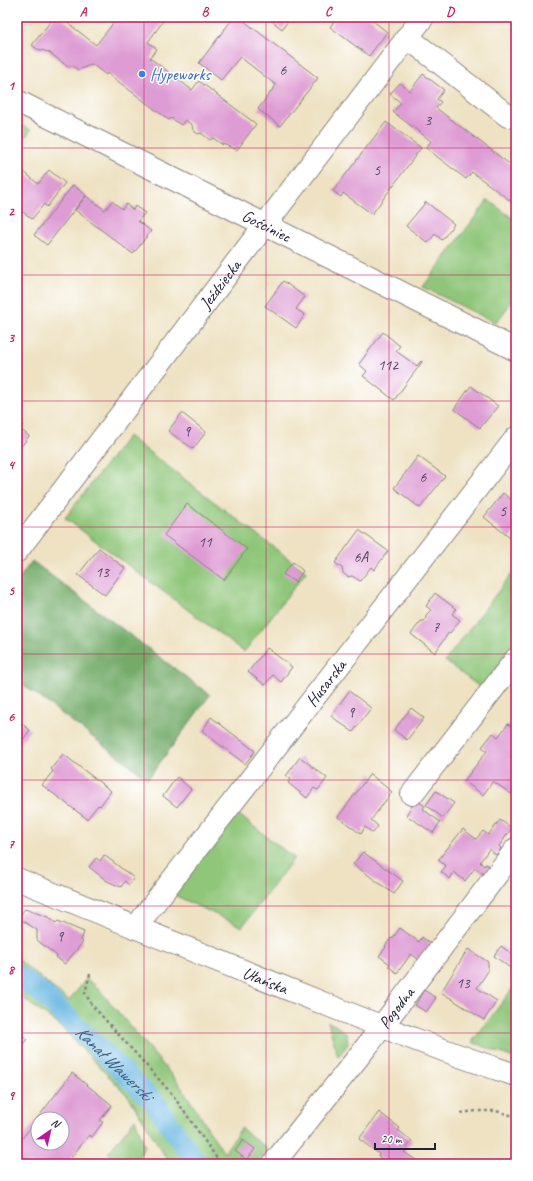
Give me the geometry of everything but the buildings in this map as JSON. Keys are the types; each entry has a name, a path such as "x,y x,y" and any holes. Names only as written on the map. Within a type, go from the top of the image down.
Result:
{"street":[{"name":"Jeździecka","path":"17,551 423,17"},
{"path":"407,37 508,116"},
{"name":"Gościniec","path":"17,101 516,350"},
{"name":"Husarska","path":"136,928 516,438"},
{"path":"412,794 516,658"},
{"name":"Pogodna","path":"273,1164 367,1046 516,849"},
{"name":"Ułańska","path":"17,879 381,1026 516,1075"}],"path":[{"path":"90,974 86,993 92,1005 172,1094 221,1164"},
{"path":"461,1113 496,1111 514,1116 516,1113"}],"green space":[{"path":"18,124 31,130 17,148 17,125"},
{"path":"488,200 516,221 516,296 496,323 423,287"},
{"path":"128,436 306,572 244,652 65,518"},
{"path":"32,561 210,695 148,779 17,680 17,581"},
{"path":"516,568 516,644 481,688 445,661"},
{"path":"234,811 294,858 242,927 170,893"},
{"path":"17,959 69,1001 86,979 96,986 180,1085 224,1153 241,1128 267,1149 255,1164 170,1164 129,1097 59,1025 17,994"},
{"path":"516,984 516,1059 472,1042"},
{"path":"328,1022 335,1025 347,1034 348,1044 338,1057"},
{"path":"135,1119 145,1147 133,1164 124,1164 108,1153"}],"waterway":[{"name":"Kanał Wawerski","path":"17,975 46,997 154,1102 197,1164"}],"place":[{"name":"Hypeworks","path":"142,74"}]}
